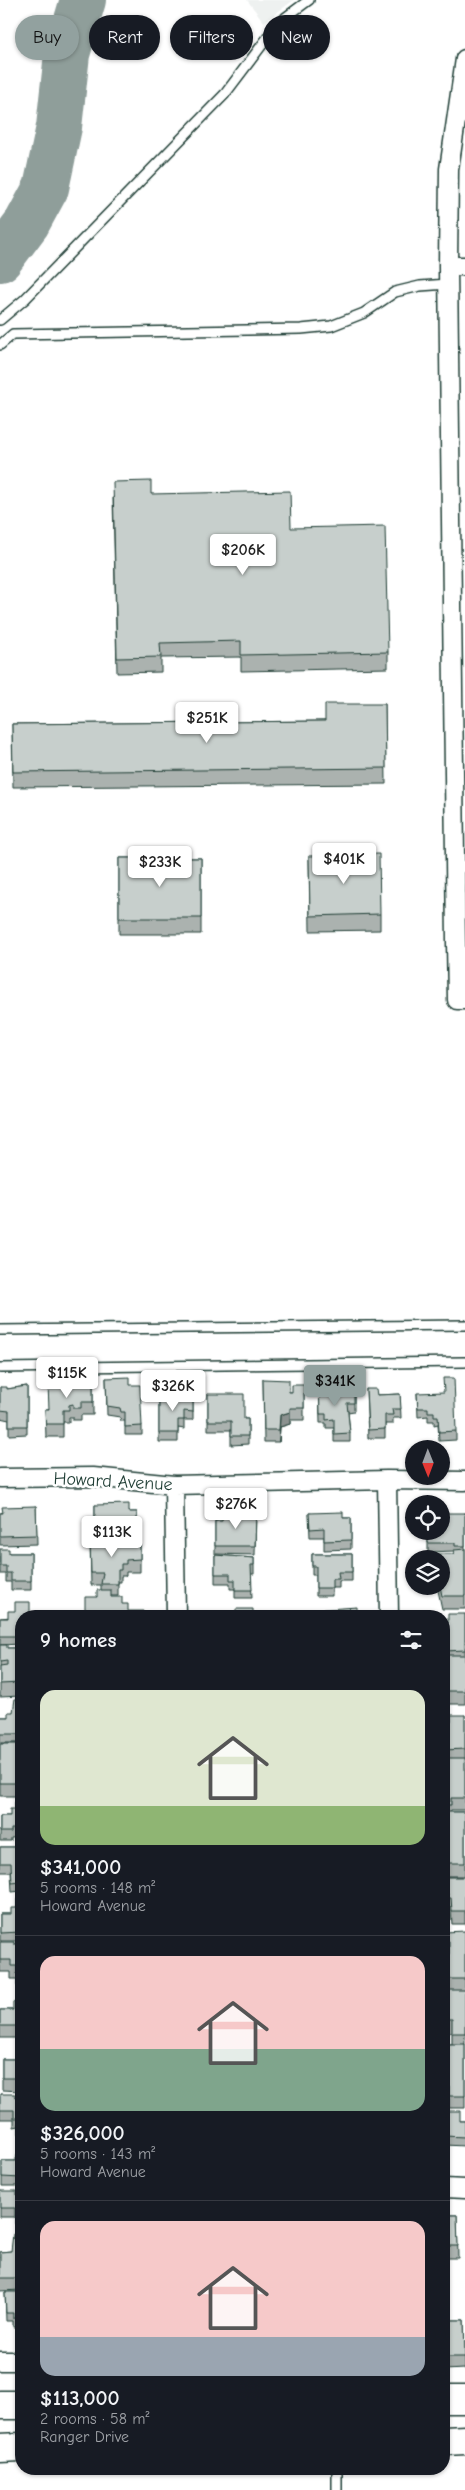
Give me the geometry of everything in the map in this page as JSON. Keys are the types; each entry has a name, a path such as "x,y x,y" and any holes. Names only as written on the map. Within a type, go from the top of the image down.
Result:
{"main road":[{"path":"450,2399 465,2399"},
{"path":"0,2405 15,2405"},
{"path":"450,2441 465,2440"},
{"path":"0,2448 15,2447"}],"street":[{"path":"465,58 449,169 456,266 448,284 457,470 457,1000 465,1000"},
{"name":"Howard Avenue","path":"0,1478 93,1477 174,1485 387,1480 465,1481"},
{"path":"387,1480 389,1610"},
{"path":"174,1485 176,1610"},
{"path":"450,2189 465,2190"},
{"path":"0,2361 15,2361"}],"lane":[{"path":"0,320 24,299 225,94 271,33 286,17 309,0"},
{"path":"0,345 13,334 331,326 364,313 395,292 420,286 448,284"},
{"path":"0,1330 465,1325"},
{"path":"0,1368 465,1362"},
{"path":"337,2475 337,2490"}],"shaded area":[{"path":"247,0 294,0 274,15 263,15 263,21"}],"building":[{"path":"151,481 151,494 290,491 291,528 385,526 388,652 241,655 241,641 160,643 161,657 117,658 113,482"},
{"path":"325,704 385,704 386,768 13,772 12,724 325,721"},
{"path":"379,854 380,914 310,916 309,856"},
{"path":"119,858 201,858 201,918 119,918"},
{"path":"130,1377 130,1385 140,1385 142,1426 125,1427 125,1412 121,1412 120,1408 107,1406 106,1378"},
{"path":"93,1378 93,1402 81,1402 81,1408 73,1408 73,1404 69,1405 69,1410 63,1410 63,1424 46,1424 45,1409 49,1409 48,1384 76,1384 76,1379"},
{"path":"443,1378 454,1378 456,1431 439,1432 438,1416 434,1416 434,1412 428,1412 428,1408 418,1408 417,1393 444,1392"},
{"path":"263,1379 289,1380 289,1392 292,1392 292,1385 304,1385 304,1408 290,1408 290,1412 280,1415 279,1430 264,1430"},
{"path":"319,1380 331,1380 332,1393 354,1393 354,1403 347,1403 350,1433 334,1434 334,1419 326,1420 326,1414 320,1414"},
{"path":"27,1386 27,1426 9,1426 9,1411 0,1410 0,1387 7,1387 7,1389"},
{"path":"366,1389 376,1389 377,1395 400,1394 401,1409 392,1409 393,1415 385,1415 385,1429 368,1430"},
{"path":"159,1392 169,1392 169,1397 193,1396 193,1412 184,1411 184,1420 178,1420 178,1433 159,1433"},
{"path":"208,1394 244,1394 244,1419 248,1419 248,1436 231,1436 231,1421 208,1421"},
{"path":"129,1504 129,1512 137,1512 137,1533 109,1534 109,1522 95,1522 95,1505"},
{"path":"36,1506 37,1535 0,1536 0,1513 3,1513 2,1507"},
{"path":"241,1511 256,1511 255,1546 215,1546 215,1521 222,1521 223,1514 241,1515"},
{"path":"343,1512 343,1518 351,1518 351,1540 324,1541 324,1528 310,1529 309,1513"},
{"path":"450,1513 465,1513 465,1546 455,1546 455,1543 428,1543 428,1540 450,1540"},
{"path":"90,1540 140,1542 140,1559 126,1560 126,1564 121,1564 121,1570 118,1570 118,1584 101,1584 103,1573 91,1573"},
{"path":"0,1549 9,1549 9,1553 31,1553 31,1581 11,1581 11,1573 6,1573 6,1566 0,1566"},
{"path":"465,1549 465,1596 442,1596 450,1595 450,1554 454,1554 454,1550"},
{"path":"312,1554 352,1554 352,1572 338,1572 339,1579 332,1579 332,1588 316,1588 316,1566 312,1566"},
{"path":"215,1555 254,1558 254,1565 251,1565 252,1590 235,1590 235,1580 230,1580 230,1574 215,1574"},
{"path":"97,1590 111,1590 111,1597 122,1597 122,1604 128,1604 128,1610 85,1610 85,1597 97,1597"},
{"path":"15,1602 30,1602 30,1610 15,1610"},
{"path":"357,1607 357,1610 314,1610"},
{"path":"236,1609 253,1609 253,1610"},
{"path":"8,1611 15,1611 15,1636 0,1636 0,1618 8,1618"},
{"path":"450,1614 465,1614 465,1650 450,1651"},
{"path":"0,1645 7,1645 7,1648 15,1648 15,1683 0,1684 0,1666 7,1665 7,1661 0,1662"},
{"path":"450,1655 465,1655 465,1691 450,1691"},
{"path":"15,1699 15,1734 0,1734 0,1717 8,1717 8,1712 13,1712"},
{"path":"451,1715 465,1715 465,1749 450,1750"},
{"path":"0,1744 15,1744 15,1783 0,1783"},
{"path":"450,1758 465,1758 465,1798 451,1798 451,1805"},
{"path":"10,1809 15,1809 15,1829 11,1829 11,1832 0,1832 0,1816 10,1816"},
{"path":"450,1812 465,1812 465,1863 450,1863"},
{"path":"0,1847 15,1847 15,1883 12,1883 11,1863 0,1863"},
{"path":"450,1877 465,1877 465,1911 452,1911"},
{"path":"11,1908 15,1908 15,1932 0,1933 0,1914 11,1914"},
{"path":"465,1931 465,1979 450,1979 450,1932"},
{"path":"0,1942 14,1942 15,1966 11,1966 11,1960 0,1960"},
{"path":"450,1990 465,1990 465,2033 452,2033 452,2019 450,2019"},
{"path":"15,2002 15,2026 0,2026 0,2010 13,2010 13,2003"},
{"path":"450,2044 465,2044 465,2096 450,2096"},
{"path":"2,2059 15,2059 15,2078 2,2078"},
{"path":"0,2094 15,2094 15,2118 14,2110 0,2110"},
{"path":"450,2111 460,2111 460,2121 465,2121 465,2137 450,2136"},
{"path":"2,2161 15,2161 15,2178 2,2177"},
{"path":"0,2191 15,2191 15,2208 0,2208"},
{"path":"450,2215 457,2215 458,2246 450,2246"},
{"path":"13,2234 15,2234 15,2278 0,2278 0,2252 11,2251"},
{"path":"5,2292 15,2292 15,2318 13,2318 13,2313 6,2313"},
{"path":"450,2320 464,2320 465,2357 450,2357"}],"taxiway":[{"path":"0,259 27,223 46,188 59,127 67,54 83,0"}]}
